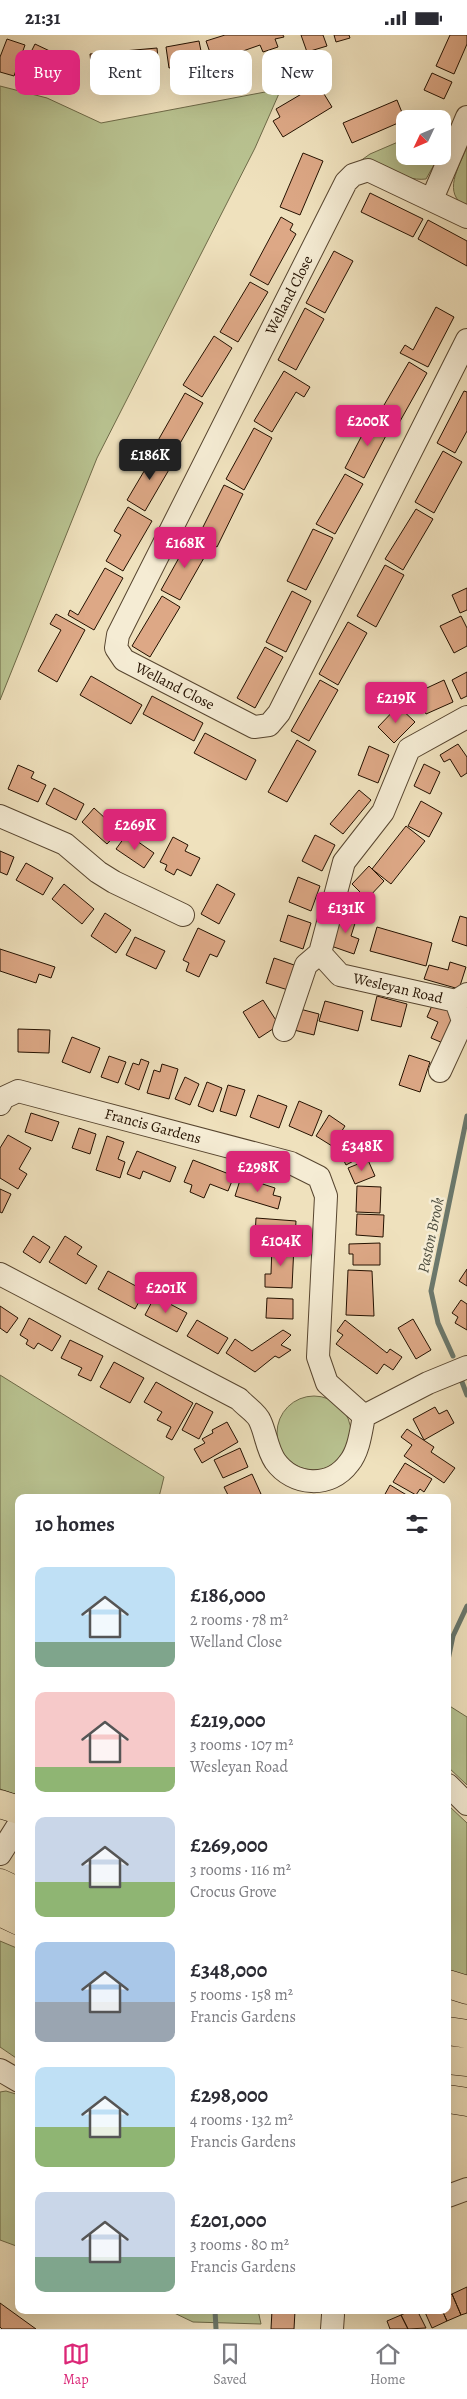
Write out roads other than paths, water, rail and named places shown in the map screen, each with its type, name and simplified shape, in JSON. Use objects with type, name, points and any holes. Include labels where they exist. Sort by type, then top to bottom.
[{"type":"highway","points":[[0,1804],[15,1809]]},
{"type":"highway","points":[[0,1883],[15,1890]]},
{"type":"highway","points":[[0,1912],[15,1919]]},
{"type":"highway","points":[[451,1985],[467,1990]]},
{"type":"highway","points":[[451,2031],[467,2034]]},
{"type":"highway","points":[[451,2060],[467,2063]]},
{"type":"highway","points":[[451,2099],[467,2102]]},
{"type":"street","points":[[432,199],[467,117]]},
{"type":"street","name":"Welland Close","points":[[467,217],[368,170],[353,175],[346,182],[118,635],[116,648],[124,660],[254,727],[270,725],[280,713],[467,340]]},
{"type":"street","points":[[284,1030],[306,965],[320,953],[344,862],[383,812],[409,749],[467,717]]},
{"type":"street","points":[[0,816],[65,844],[98,872],[114,882],[182,915]]},
{"type":"street","name":"Wesleyan Road","points":[[320,953],[340,975],[462,998],[463,1021],[440,1071]]},
{"type":"street","name":"Francis Gardens","points":[[0,1103],[3,1098],[18,1091],[291,1163],[319,1177],[326,1196],[318,1357],[327,1383],[364,1416]]},
{"type":"street","points":[[0,1274],[239,1399],[260,1419],[274,1460],[294,1478],[308,1482],[324,1481],[339,1474],[353,1456],[364,1416],[435,1379],[467,1367]]},
{"type":"street","points":[[451,1788],[467,1805]]},
{"type":"street","points":[[2,1850],[15,1829]]},
{"type":"street","points":[[451,2195],[467,2189]]},
{"type":"waterway","name":"Paston Brook","points":[[453,1356],[438,1323],[431,1291],[467,1116]]},
{"type":"waterway","name":"Paston Brook","points":[[462,1382],[467,1395]]},
{"type":"waterway","name":"Paston Brook","points":[[451,1646],[453,1636],[467,1606]]},
{"type":"waterway","name":"Paston Brook","points":[[215,2314],[216,2329]]}]
